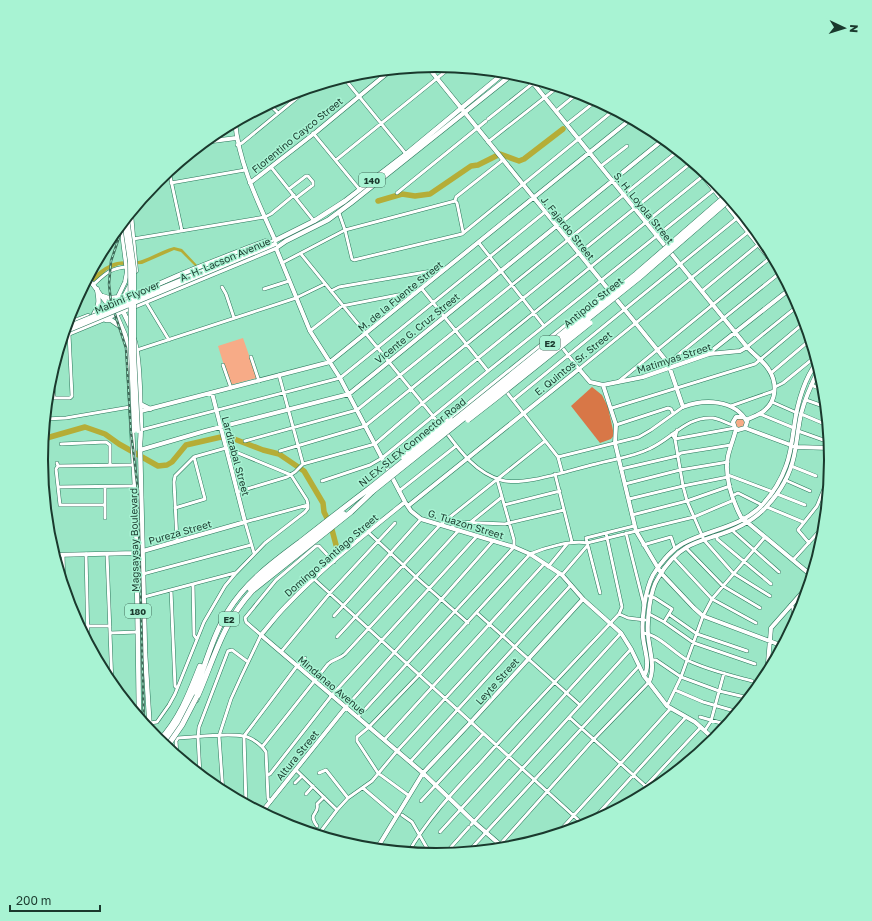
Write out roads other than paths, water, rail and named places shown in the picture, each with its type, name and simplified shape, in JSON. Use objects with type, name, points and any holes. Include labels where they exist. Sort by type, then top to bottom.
[{"type":"highway","name":"NLEX-SLEX Connector Road","points":[[168,741],[182,726],[190,710],[218,640],[232,613],[240,600],[261,578],[636,274],[722,199]]},
{"type":"highway","name":"NLEX-SLEX Connector Road","points":[[167,740],[188,708],[214,639],[228,610],[246,586],[258,575],[431,446],[639,278],[726,203]]},
{"type":"highway","points":[[431,446],[495,399],[641,281],[665,258],[669,250]]},
{"type":"highway","points":[[168,741],[182,725],[190,711],[219,641],[230,620],[242,602],[252,591],[351,512],[414,448],[603,296],[607,294],[613,296]]},
{"type":"highway","points":[[163,736],[175,721],[190,693],[219,622],[228,610]]},
{"type":"main road","name":"A. H. Lacson Avenue","points":[[286,241],[339,213],[463,110],[499,78]]},
{"type":"main road","name":"A. H. Lacson Avenue","points":[[71,332],[104,320],[189,284],[275,244],[314,221],[360,190],[463,110],[506,79]]},
{"type":"main road","points":[[716,192],[756,240]]},
{"type":"main road","name":"A. H. Lacson Avenue","points":[[75,321],[113,307],[185,273],[258,244],[266,241],[275,244]]},
{"type":"main road","name":"Mabini Flyover","points":[[73,325],[264,246],[286,241]]},
{"type":"main road","name":"Mabini Flyover","points":[[71,331],[275,244]]},
{"type":"main road","points":[[185,273],[189,284]]},
{"type":"main road","points":[[132,281],[140,293]]},
{"type":"main road","points":[[92,283],[99,301],[94,314]]},
{"type":"main road","points":[[157,286],[161,296]]},
{"type":"main road","name":"Magsaysay Boulevard","points":[[120,304],[132,329],[138,359],[141,411],[138,431],[140,444],[145,653],[150,722]]},
{"type":"main road","name":"Magsaysay Boulevard","points":[[113,307],[127,342],[131,432],[133,444],[138,632],[136,707]]},
{"type":"main road","points":[[126,318],[129,309]]},
{"type":"main road","points":[[104,320],[111,320],[122,328]]},
{"type":"main road","points":[[128,359],[130,356],[134,355],[138,359]]},
{"type":"main road","points":[[140,404],[150,409]]},
{"type":"street","name":"J. Fajardo Street","points":[[431,72],[658,350],[669,365],[683,407]]},
{"type":"street","points":[[336,160],[445,72]]},
{"type":"street","name":"Florentino Cayco Street","points":[[250,183],[383,76]]},
{"type":"street","points":[[348,83],[406,154]]},
{"type":"street","points":[[397,193],[531,85]]},
{"type":"street","name":"S. H. Loyola Street","points":[[538,87],[623,195],[747,347]]},
{"type":"street","points":[[488,142],[553,91]]},
{"type":"street","points":[[238,145],[297,98]]},
{"type":"street","points":[[556,111],[572,98]]},
{"type":"street","points":[[567,124],[590,105]]},
{"type":"street","points":[[273,109],[278,114]]},
{"type":"street","points":[[339,213],[352,258],[354,260],[462,234],[609,114]]},
{"type":"street","name":"M. de la Fuente Street","points":[[141,411],[330,362],[627,122]]},
{"type":"street","name":"G. Tuazon Street","points":[[235,128],[236,138],[245,170],[310,331],[349,394],[405,502],[415,515],[421,519],[514,547],[530,554],[561,574],[583,599],[621,633],[631,648],[644,676],[668,707]]},
{"type":"street","points":[[313,133],[360,190]]},
{"type":"street","points":[[219,139],[236,138]]},
{"type":"street","name":"Vicente G. Cruz Street","points":[[140,451],[221,427],[349,394],[659,143]]},
{"type":"street","points":[[600,166],[627,146]]},
{"type":"street","points":[[245,441],[357,410],[673,154]]},
{"type":"street","points":[[463,232],[457,203],[455,202],[456,197],[503,160]]},
{"type":"street","points":[[280,451],[365,426],[688,166]]},
{"type":"street","points":[[271,167],[314,221]]},
{"type":"street","points":[[171,183],[245,170]]},
{"type":"street","points":[[133,239],[265,217],[313,184],[313,182],[308,176],[306,176],[289,189]]},
{"type":"street","points":[[170,178],[182,231]]},
{"type":"street","points":[[237,492],[287,477],[302,464],[374,444],[422,403],[701,178]]},
{"type":"street","points":[[322,481],[370,464],[382,458],[714,190]]},
{"type":"street","points":[[282,263],[345,230],[455,202]]},
{"type":"street","name":"Antipolo Street","points":[[390,475],[557,342],[726,204]]},
{"type":"street","points":[[138,431],[340,378],[544,212]]},
{"type":"street","points":[[513,400],[736,218]]},
{"type":"street","points":[[120,304],[135,273],[136,264],[132,220]]},
{"type":"street","name":"180","points":[[127,226],[130,262],[131,353],[138,431]]},
{"type":"street","points":[[113,307],[126,279],[127,265],[122,232]]},
{"type":"street","name":"E. Quintos Sr. Street","points":[[408,506],[748,232]]},
{"type":"street","points":[[479,243],[544,326]]},
{"type":"street","points":[[702,291],[759,244]]},
{"type":"street","points":[[300,254],[467,459],[474,466],[497,479],[503,481],[519,481],[555,474],[648,450],[666,440],[677,430],[693,420],[705,418],[718,419],[740,430],[745,428],[793,446],[824,448]]},
{"type":"street","points":[[618,383],[618,380],[658,350],[712,304],[768,260]]},
{"type":"street","points":[[123,312],[113,307],[92,283],[117,267],[136,264]]},
{"type":"street","points":[[331,291],[339,286],[443,268],[445,269]]},
{"type":"street","points":[[669,365],[723,318],[777,275]]},
{"type":"street","points":[[264,289],[289,281]]},
{"type":"street","points":[[137,350],[296,298],[325,284]]},
{"type":"street","points":[[222,287],[226,294],[234,318]]},
{"type":"street","points":[[422,289],[488,371]]},
{"type":"street","points":[[310,331],[342,306],[413,292],[416,293]]},
{"type":"street","points":[[709,354],[786,293]]},
{"type":"street","points":[[101,295],[109,298],[118,297]]},
{"type":"street","points":[[146,302],[169,340]]},
{"type":"street","points":[[793,310],[747,347],[771,373],[775,389],[772,402],[766,410],[760,414],[744,418],[736,417],[733,422],[735,427],[728,462],[728,476],[733,498],[739,513],[744,520],[807,572]]},
{"type":"street","points":[[612,408],[755,364],[799,327]]},
{"type":"street","points":[[54,393],[54,398],[71,397],[67,341]]},
{"type":"street","points":[[557,342],[590,382],[604,385],[616,425],[615,443],[635,529],[661,573],[703,616],[778,644]]},
{"type":"street","points":[[771,373],[806,344]]},
{"type":"street","name":"Matimyas Street","points":[[604,385],[643,377],[669,365],[709,354],[740,351],[747,347]]},
{"type":"street","points":[[251,357],[259,381]]},
{"type":"street","points":[[731,406],[775,389],[811,361]]},
{"type":"street","points":[[223,365],[231,388]]},
{"type":"street","points":[[775,493],[787,465],[798,431],[800,397],[813,370]]},
{"type":"street","points":[[279,375],[302,464]]},
{"type":"street","points":[[501,843],[594,739],[649,682],[652,674],[652,660],[648,634],[648,620],[649,596],[653,576],[675,549],[690,540],[717,536],[748,523],[775,493],[785,480],[791,466],[794,428],[815,377]]},
{"type":"street","points":[[811,385],[817,387]]},
{"type":"street","points":[[501,386],[558,457],[562,472]]},
{"type":"street","name":"Lardizabal Street","points":[[212,393],[245,522]]},
{"type":"street","points":[[806,400],[820,406]]},
{"type":"street","points":[[558,457],[639,437],[646,434],[683,407],[691,404],[709,402],[731,406],[744,418],[747,424],[745,428]]},
{"type":"street","points":[[772,402],[822,423]]},
{"type":"street","points":[[50,419],[66,418],[130,407]]},
{"type":"street","points":[[616,425],[668,408],[671,409],[673,414]]},
{"type":"street","points":[[760,414],[794,428]]},
{"type":"street","points":[[675,439],[735,427]]},
{"type":"street","points":[[677,430],[675,439],[683,486],[687,501],[702,538],[734,573],[770,596]]},
{"type":"street","name":"Magsaysay Boulevard","points":[[133,444],[138,431]]},
{"type":"street","points":[[798,431],[823,440]]},
{"type":"street","points":[[672,434],[675,439]]},
{"type":"street","points":[[337,637],[440,525],[545,441]]},
{"type":"street","points":[[61,444],[106,442],[110,445],[110,465]]},
{"type":"street","points":[[621,469],[677,456],[681,453],[731,445]]},
{"type":"street","points":[[400,492],[456,446]]},
{"type":"street","points":[[151,723],[158,722],[169,705],[196,638],[215,601],[235,574],[265,543],[305,512],[308,508],[307,500],[291,475],[226,448],[194,457],[174,478],[177,541]]},
{"type":"street","points":[[175,508],[205,499],[194,457]]},
{"type":"street","points":[[625,484],[680,470],[728,462]]},
{"type":"street","points":[[105,505],[62,506],[59,504],[56,469],[57,465],[110,465],[134,463]]},
{"type":"street","points":[[791,466],[816,476]]},
{"type":"street","points":[[555,474],[572,542]]},
{"type":"street","points":[[629,499],[728,476],[805,505]]},
{"type":"street","points":[[358,717],[514,547],[514,540],[497,479]]},
{"type":"street","points":[[785,480],[810,491]]},
{"type":"street","points":[[58,488],[135,486]]},
{"type":"street","points":[[632,515],[687,501],[730,486]]},
{"type":"street","points":[[105,487],[105,518]]},
{"type":"street","points":[[504,505],[560,492]]},
{"type":"street","points":[[809,543],[798,531],[799,527],[817,506],[822,493]]},
{"type":"street","points":[[581,542],[586,538],[606,533],[635,529],[694,517],[733,498],[738,494],[803,522]]},
{"type":"street","points":[[471,522],[502,497]]},
{"type":"street","name":"Domingo Santiago Street","points":[[219,736],[231,699],[261,636],[284,608],[314,579],[405,502]]},
{"type":"street","name":"Pureza Street","points":[[60,555],[136,553],[308,505]]},
{"type":"street","points":[[644,676],[647,664],[642,633],[645,606],[661,573],[674,558],[686,548],[702,538],[744,520],[764,506]]},
{"type":"street","points":[[451,528],[456,522],[471,522],[491,525],[509,523],[564,510]]},
{"type":"street","points":[[334,616],[421,519]]},
{"type":"street","points":[[245,522],[254,554]]},
{"type":"street","points":[[281,652],[330,593],[395,523]]},
{"type":"street","points":[[321,831],[348,798],[372,781],[397,751],[587,544],[635,529]]},
{"type":"street","points":[[262,747],[328,664],[343,656],[459,530]]},
{"type":"street","points":[[733,530],[734,533],[779,572]]},
{"type":"street","points":[[368,532],[468,623]]},
{"type":"street","points":[[411,848],[426,823],[554,682],[619,614],[622,607],[606,533]]},
{"type":"street","points":[[626,533],[645,606]]},
{"type":"street","points":[[793,560],[817,533]]},
{"type":"street","points":[[267,775],[270,774],[332,695],[477,536]]},
{"type":"street","points":[[717,536],[717,539],[771,584]]},
{"type":"street","points":[[644,545],[671,537],[675,549]]},
{"type":"street","points":[[564,827],[668,707],[694,643],[703,616],[712,599],[765,537]]},
{"type":"street","points":[[586,538],[600,593]]},
{"type":"street","points":[[346,707],[494,540]]},
{"type":"street","points":[[408,796],[378,773],[357,741],[358,735],[369,727],[419,675],[530,554],[572,542],[587,544]]},
{"type":"street","points":[[143,574],[251,544]]},
{"type":"street","points":[[384,740],[489,624],[567,544]]},
{"type":"street","name":"Mindanao Avenue","points":[[334,562],[318,545],[276,580],[245,618],[246,622],[423,773],[461,809],[472,825],[499,843]]},
{"type":"street","points":[[686,548],[722,586],[760,608]]},
{"type":"street","points":[[86,554],[87,630]]},
{"type":"street","points":[[107,554],[112,674]]},
{"type":"street","points":[[63,555],[63,568]]},
{"type":"street","points":[[674,558],[712,599],[756,623]]},
{"type":"street","points":[[144,597],[235,574]]},
{"type":"street","points":[[314,579],[580,821]]},
{"type":"street","points":[[193,584],[194,635],[196,638]]},
{"type":"street","points":[[410,762],[571,585]]},
{"type":"street","points":[[171,590],[175,686],[177,688]]},
{"type":"street","points":[[649,596],[672,609],[670,615],[664,622]]},
{"type":"street","points":[[768,661],[771,628],[798,598]]},
{"type":"street","name":"Leyte Street","points":[[379,844],[423,773],[583,599]]},
{"type":"street","points":[[792,605],[793,611]]},
{"type":"street","points":[[477,613],[580,705]]},
{"type":"street","points":[[619,614],[628,618],[648,620]]},
{"type":"street","points":[[649,614],[664,622],[694,643],[755,664]]},
{"type":"street","points":[[670,615],[697,634],[747,651]]},
{"type":"street","points":[[87,626],[110,626]]},
{"type":"street","points":[[110,633],[138,632]]},
{"type":"street","points":[[440,832],[621,633]]},
{"type":"street","points":[[642,633],[648,634],[687,660],[705,668],[752,681]]},
{"type":"street","points":[[451,848],[631,648]]},
{"type":"street","points":[[200,768],[199,727],[228,651],[232,650],[248,662]]},
{"type":"street","points":[[246,799],[244,736],[297,666],[305,658]]},
{"type":"street","points":[[652,660],[656,660],[681,676],[719,690],[744,697]]},
{"type":"street","points":[[473,847],[639,666]]},
{"type":"street","points":[[646,787],[711,720],[724,673]]},
{"type":"street","points":[[675,690],[733,710]]},
{"type":"street","name":"Altura Street","points":[[265,808],[346,707]]},
{"type":"street","points":[[668,707],[686,717],[710,735]]},
{"type":"street","points":[[570,717],[646,787]]},
{"type":"street","points":[[599,812],[686,717]]},
{"type":"street","points":[[700,717],[721,723]]},
{"type":"street","points":[[421,801],[483,734]]},
{"type":"street","points":[[219,736],[222,785]]},
{"type":"street","points":[[177,749],[176,739],[219,736],[244,736],[251,739],[266,752],[268,798],[270,802]]},
{"type":"street","points":[[296,770],[337,810]]},
{"type":"street","points":[[319,773],[326,770],[348,798]]},
{"type":"street","points":[[295,783],[302,776]]},
{"type":"street","points":[[306,794],[313,786]]},
{"type":"street","points":[[363,788],[396,816]]},
{"type":"street","points":[[317,826],[313,820],[313,817],[318,808],[317,804],[324,797]]},
{"type":"street","points":[[402,815],[412,822],[427,848]]},
{"type":"waterway","points":[[378,201],[402,194],[415,196],[430,194],[471,166],[478,165],[500,154],[519,161],[524,159],[563,129]]},
{"type":"waterway","points":[[49,437],[85,427],[105,434],[119,444],[158,466],[167,465],[172,462],[186,445],[221,437],[229,437],[263,450],[279,454],[304,471],[323,503],[324,512],[331,526],[336,545],[341,552]]},
{"type":"railway","points":[[120,236],[111,261],[109,284],[111,302],[126,348],[131,432],[138,491],[144,716]]}]
